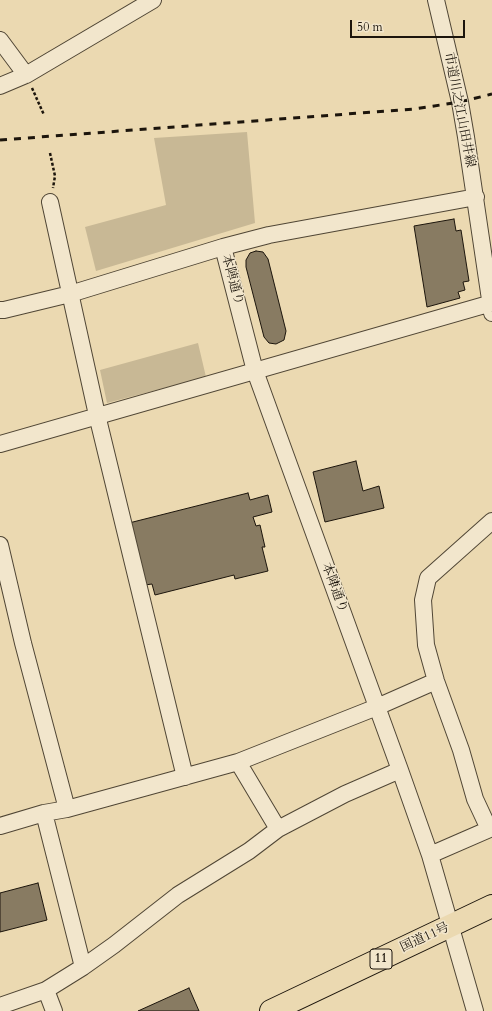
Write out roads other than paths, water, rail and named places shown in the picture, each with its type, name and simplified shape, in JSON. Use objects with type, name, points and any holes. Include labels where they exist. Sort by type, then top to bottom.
[{"type":"highway","name":"国道11号","points":[[271,1011],[492,906]]},
{"type":"street","points":[[0,86],[26,74],[134,4],[153,0]]},
{"type":"street","name":"市道川之江山田井線","points":[[436,0],[460,102],[476,197],[491,306]]},
{"type":"street","points":[[0,40],[26,74]]},
{"type":"street","points":[[0,310],[70,294],[223,247],[269,235],[476,197]]},
{"type":"street","points":[[50,202],[97,415],[185,777]]},
{"type":"street","name":"本陣通り","points":[[223,247],[255,371],[430,855],[475,1011]]},
{"type":"street","points":[[0,444],[97,415],[491,306]]},
{"type":"street","points":[[430,855],[491,829],[475,799],[461,750],[436,681],[426,645],[423,600],[428,578],[492,521]]},
{"type":"street","points":[[0,545],[22,644],[67,809]]},
{"type":"street","points":[[0,826],[238,762],[377,707],[436,681]]},
{"type":"street","points":[[238,762],[278,829]]},
{"type":"street","points":[[0,1006],[46,990],[83,967],[178,895],[249,851],[278,829],[345,794],[400,770]]},
{"type":"street","points":[[44,813],[83,967]]},
{"type":"street","points":[[46,990],[54,1011]]},
{"type":"railway","points":[[0,140],[414,109],[460,102],[492,94]]}]
